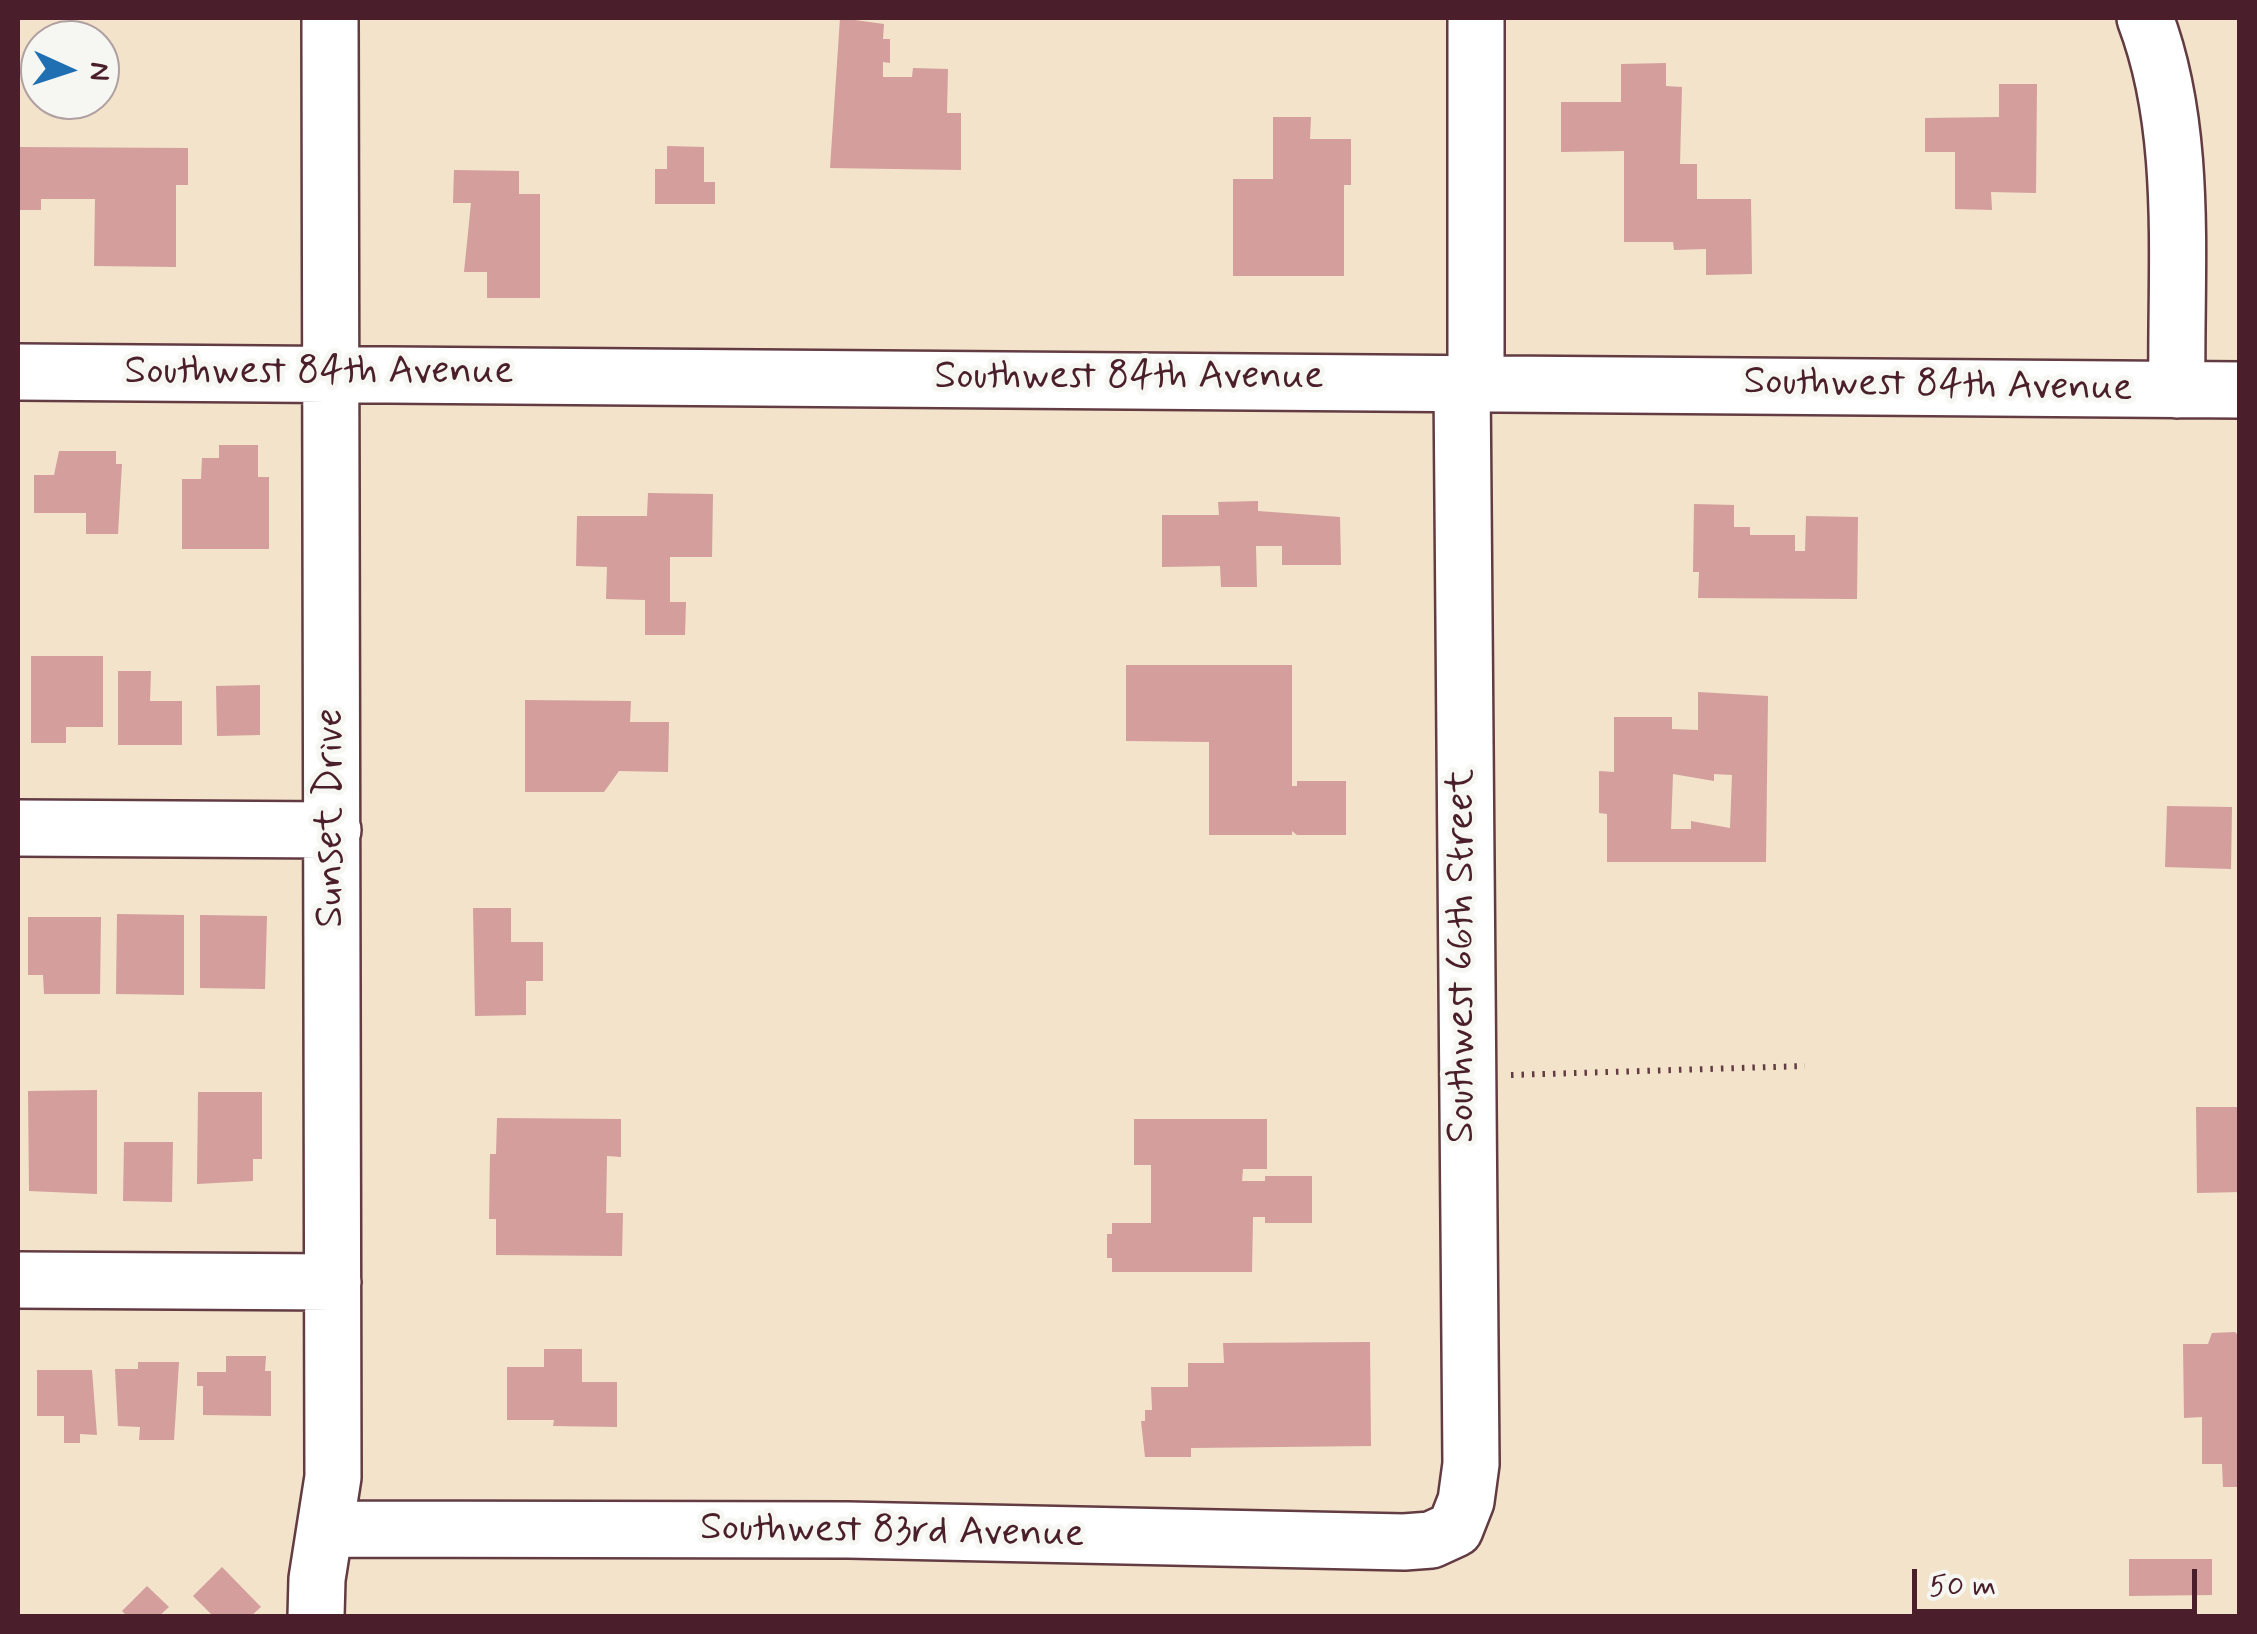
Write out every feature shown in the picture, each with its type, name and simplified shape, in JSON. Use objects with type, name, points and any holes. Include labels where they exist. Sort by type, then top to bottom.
[{"type":"street","name":"Sunset Drive","points":[[316,1616],[333,1477],[330,18]]},
{"type":"street","name":"Southwest 66th Street","points":[[1454,1528],[1466,1501],[1470,1464],[1464,1076],[1476,18]]},
{"type":"street","points":[[2145,18],[2162,68],[2170,122],[2177,390]]},
{"type":"street","name":"Southwest 84th Avenue","points":[[18,372],[2240,390]]},
{"type":"street","points":[[18,828],[333,830]]},
{"type":"street","points":[[18,1280],[333,1282]]},
{"type":"street","name":"Southwest 83rd Avenue","points":[[326,1529],[848,1530],[1404,1542],[1431,1540],[1454,1528]]},
{"type":"path","points":[[1464,1076],[1805,1066]]},
{"type":"building","points":[[840,18],[884,24],[883,39],[890,39],[890,63],[883,62],[883,77],[912,77],[913,68],[948,69],[947,113],[961,113],[961,170],[830,168]]},
{"type":"building","points":[[1666,63],[1666,86],[1682,87],[1680,164],[1697,164],[1697,199],[1751,199],[1752,274],[1706,275],[1706,249],[1674,250],[1673,242],[1624,242],[1624,151],[1561,152],[1561,102],[1621,102],[1621,64]]},
{"type":"building","points":[[1999,84],[2037,84],[2036,193],[1991,192],[1992,210],[1955,209],[1955,152],[1925,152],[1925,118],[1999,117]]},
{"type":"building","points":[[1273,117],[1311,117],[1310,139],[1351,139],[1351,185],[1344,185],[1344,276],[1233,276],[1233,179],[1273,179]]},
{"type":"building","points":[[667,146],[704,147],[704,182],[715,182],[715,204],[655,204],[655,169],[667,169]]},
{"type":"building","points":[[18,147],[188,148],[188,185],[176,185],[176,267],[94,266],[95,199],[41,199],[41,210],[18,210]]},
{"type":"building","points":[[454,170],[519,171],[519,194],[540,194],[540,298],[487,298],[487,272],[464,272],[471,203],[453,203]]},
{"type":"building","points":[[219,445],[258,445],[258,477],[269,477],[269,549],[182,549],[182,479],[201,479],[202,458],[219,458]]},
{"type":"building","points":[[59,451],[116,451],[116,464],[122,464],[118,534],[86,534],[86,513],[34,513],[34,475],[54,475]]},
{"type":"building","points":[[648,493],[713,494],[712,557],[670,557],[670,602],[686,602],[685,635],[645,635],[645,600],[606,599],[607,567],[576,566],[577,516],[647,516]]},
{"type":"building","points":[[1258,501],[1258,511],[1340,517],[1341,565],[1282,565],[1282,546],[1256,546],[1257,587],[1221,587],[1220,566],[1162,567],[1162,515],[1219,515],[1218,502]]},
{"type":"building","points":[[1694,504],[1734,505],[1734,527],[1750,527],[1750,535],[1795,535],[1795,551],[1805,551],[1806,516],[1858,517],[1857,599],[1698,598],[1699,572],[1693,572]]},
{"type":"building","points":[[31,656],[103,656],[103,727],[66,727],[66,743],[31,743]]},
{"type":"building","points":[[1126,665],[1292,665],[1292,786],[1297,786],[1297,781],[1346,781],[1346,835],[1297,835],[1292,831],[1292,835],[1209,835],[1209,742],[1126,741]]},
{"type":"building","points":[[118,671],[151,671],[150,701],[182,701],[182,745],[118,745]]},
{"type":"building","points":[[260,685],[260,735],[217,736],[216,686]]},
{"type":"building","points":[[1698,692],[1768,696],[1766,862],[1607,862],[1607,814],[1599,813],[1599,771],[1614,772],[1614,717],[1672,717],[1672,729],[1698,730]],"holes":[[[1673,774],[1714,781],[1714,774],[1732,775],[1730,828],[1691,821],[1691,829],[1671,829]]]},
{"type":"building","points":[[525,700],[631,701],[630,722],[669,722],[668,772],[619,771],[604,792],[525,792]]},
{"type":"building","points":[[2167,806],[2232,807],[2231,869],[2165,867]]},
{"type":"building","points":[[473,908],[511,908],[511,942],[543,942],[543,981],[526,981],[526,1015],[475,1016]]},
{"type":"building","points":[[117,914],[184,915],[184,995],[116,994]]},
{"type":"building","points":[[200,915],[267,916],[265,989],[200,988]]},
{"type":"building","points":[[28,917],[101,917],[100,994],[44,994],[43,975],[28,975]]},
{"type":"building","points":[[97,1090],[97,1194],[29,1191],[28,1091]]},
{"type":"building","points":[[198,1092],[262,1092],[262,1159],[253,1159],[253,1181],[197,1184]]},
{"type":"building","points":[[2196,1107],[2240,1107],[2240,1192],[2197,1193]]},
{"type":"building","points":[[497,1118],[621,1119],[621,1157],[607,1156],[606,1213],[623,1213],[622,1256],[496,1255],[496,1219],[489,1219],[490,1154],[496,1154]]},
{"type":"building","points":[[1134,1119],[1267,1119],[1267,1169],[1243,1169],[1242,1181],[1265,1181],[1265,1176],[1312,1176],[1312,1223],[1265,1223],[1265,1217],[1253,1217],[1252,1272],[1112,1272],[1112,1258],[1107,1258],[1107,1234],[1112,1234],[1112,1223],[1151,1223],[1151,1165],[1134,1165]]},
{"type":"building","points":[[124,1142],[173,1142],[172,1202],[123,1201]]},
{"type":"building","points":[[2235,1332],[2240,1337],[2240,1487],[2223,1487],[2222,1464],[2202,1464],[2202,1417],[2184,1418],[2183,1344],[2208,1344],[2212,1333]]},
{"type":"building","points":[[1370,1342],[1371,1446],[1191,1448],[1191,1457],[1145,1457],[1141,1421],[1145,1421],[1145,1410],[1152,1410],[1151,1387],[1188,1387],[1188,1363],[1224,1363],[1223,1343]]},
{"type":"building","points":[[544,1349],[582,1349],[582,1382],[617,1382],[617,1427],[553,1426],[554,1420],[507,1420],[507,1367],[544,1367]]},
{"type":"building","points":[[226,1356],[266,1356],[265,1371],[271,1371],[271,1416],[203,1415],[203,1386],[197,1386],[197,1372],[226,1372]]},
{"type":"building","points":[[138,1362],[179,1362],[174,1440],[139,1440],[140,1427],[118,1426],[115,1369],[138,1369]]},
{"type":"building","points":[[37,1370],[92,1370],[97,1435],[80,1434],[80,1443],[64,1443],[64,1416],[37,1416]]},
{"type":"building","points":[[2129,1559],[2212,1559],[2212,1595],[2129,1596]]},
{"type":"building","points":[[222,1567],[261,1607],[251,1616],[213,1616],[193,1596]]},
{"type":"building","points":[[147,1586],[169,1607],[159,1616],[127,1616],[122,1611]]}]
